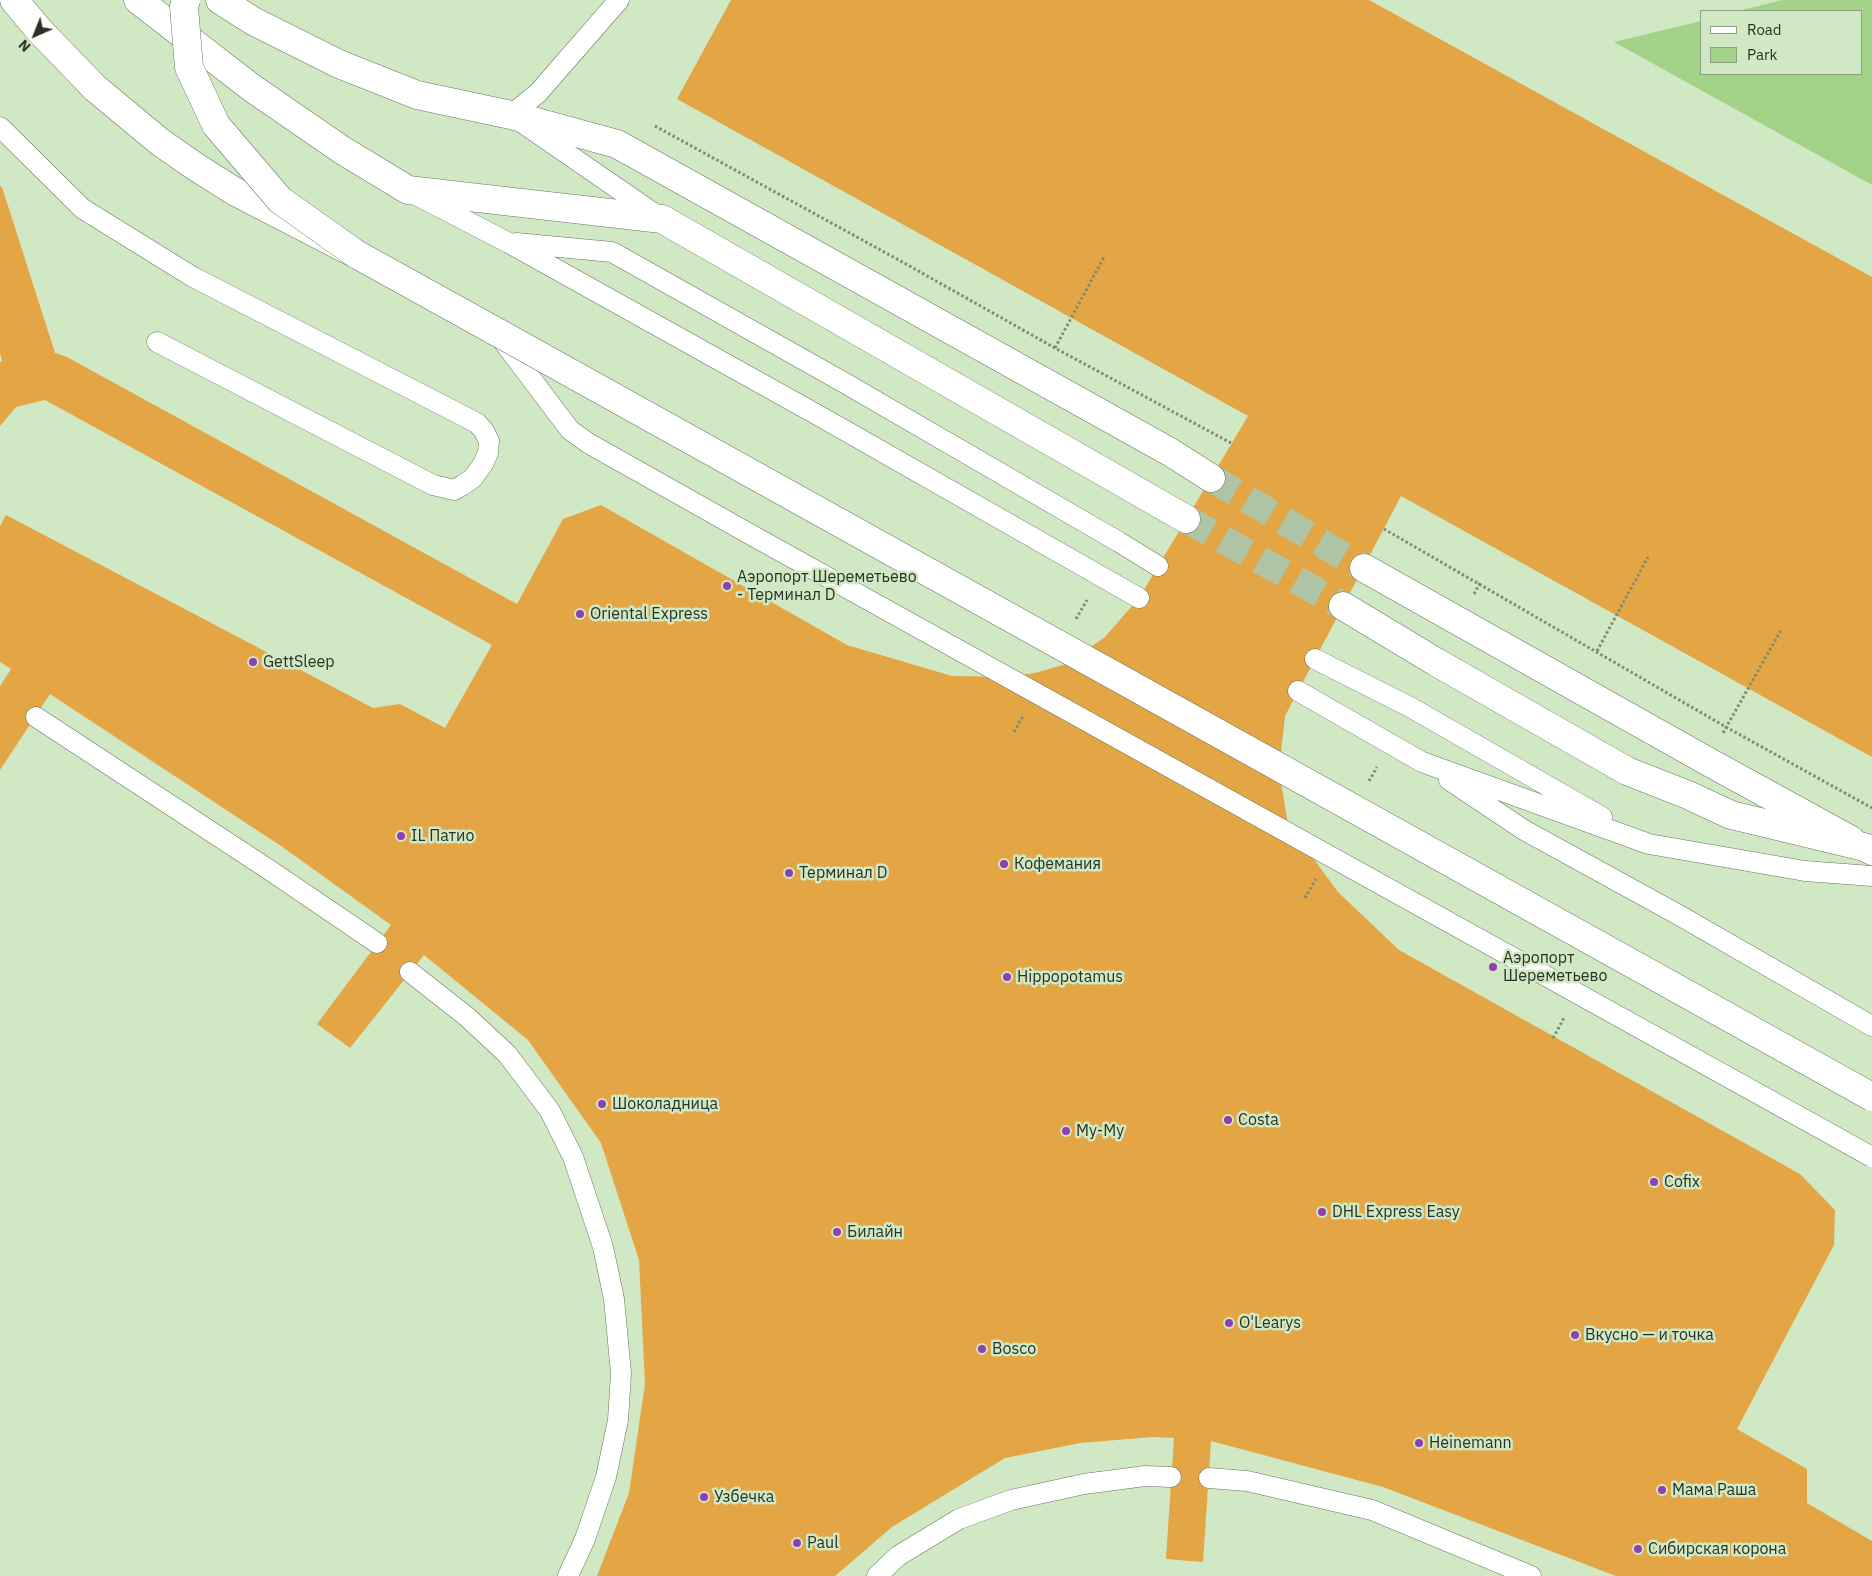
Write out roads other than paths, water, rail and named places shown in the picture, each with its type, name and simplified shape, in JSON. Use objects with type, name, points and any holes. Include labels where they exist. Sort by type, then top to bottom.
[{"type":"street","points":[[14,0],[39,30],[95,88],[160,142],[234,191],[356,254],[1872,1096]]},
{"type":"street","points":[[138,0],[252,88],[342,150],[408,190],[662,219],[1186,519]]},
{"type":"street","points":[[186,0],[184,7],[189,67],[216,125],[280,200],[356,254]]},
{"type":"street","points":[[220,0],[253,21],[338,64],[417,95],[511,115],[617,144],[1170,452],[1211,478]]},
{"type":"street","points":[[1364,568],[1698,756],[1868,849]]},
{"type":"street","points":[[1343,606],[1436,662],[1627,771],[1688,795],[1731,815],[1868,849]]},
{"type":"lane","points":[[619,0],[538,92],[511,115],[662,219]]},
{"type":"lane","points":[[0,127],[83,209],[193,277],[477,423],[484,431],[488,440],[488,453],[473,478],[463,485],[454,490],[432,486],[157,342]]},
{"type":"lane","points":[[408,190],[509,243],[832,422],[1139,598]]},
{"type":"lane","points":[[509,243],[612,252],[860,392],[1158,566]]},
{"type":"lane","points":[[495,331],[570,430],[588,443],[1872,1158]]},
{"type":"lane","points":[[1315,659],[1410,708],[1649,844]]},
{"type":"lane","points":[[1298,691],[1422,762],[1524,830],[1677,914],[1872,1026]]},
{"type":"lane","points":[[36,717],[377,943]]},
{"type":"lane","points":[[1422,762],[1649,844],[1805,871],[1872,876]]},
{"type":"lane","points":[[410,972],[466,1016],[507,1054],[550,1111],[573,1157],[603,1247],[614,1299],[621,1374],[618,1420],[606,1477],[585,1539],[568,1576]]},
{"type":"lane","points":[[876,1576],[898,1556],[959,1520],[1011,1500],[1084,1484],[1145,1476],[1171,1477]]},
{"type":"lane","points":[[1209,1478],[1248,1481],[1372,1510],[1531,1576]]},
{"type":"tunnel","points":[[1211,478],[1364,568]]},
{"type":"tunnel","points":[[1186,519],[1343,606]]},
{"type":"place","name":"Аэропорт Шереметьево - Терминал D","points":[[727,586]]},
{"type":"place","name":"Oriental Express","points":[[580,614]]},
{"type":"place","name":"GettSleep","points":[[253,662]]},
{"type":"place","name":"IL Патио","points":[[401,836]]},
{"type":"place","name":"Кофемания","points":[[1004,864]]},
{"type":"place","name":"Терминал D","points":[[789,873]]},
{"type":"place","name":"Аэропорт Шереметьево","points":[[1493,967]]},
{"type":"place","name":"Hippopotamus","points":[[1007,977]]},
{"type":"place","name":"Шоколадница","points":[[602,1104]]},
{"type":"place","name":"Costa","points":[[1228,1120]]},
{"type":"place","name":"Му-Му","points":[[1066,1131]]},
{"type":"place","name":"Cofix","points":[[1654,1182]]},
{"type":"place","name":"DHL Express Easy","points":[[1322,1212]]},
{"type":"place","name":"Билайн","points":[[837,1232]]},
{"type":"place","name":"O'Learys","points":[[1229,1323]]},
{"type":"place","name":"Вкусно — и точка","points":[[1575,1335]]},
{"type":"place","name":"Bosco","points":[[982,1349]]},
{"type":"place","name":"Heinemann","points":[[1419,1443]]},
{"type":"place","name":"Мама Раша","points":[[1662,1490]]},
{"type":"place","name":"Узбечка","points":[[704,1497]]},
{"type":"place","name":"Paul","points":[[797,1543]]},
{"type":"place","name":"Сибирская корона","points":[[1638,1549]]}]
